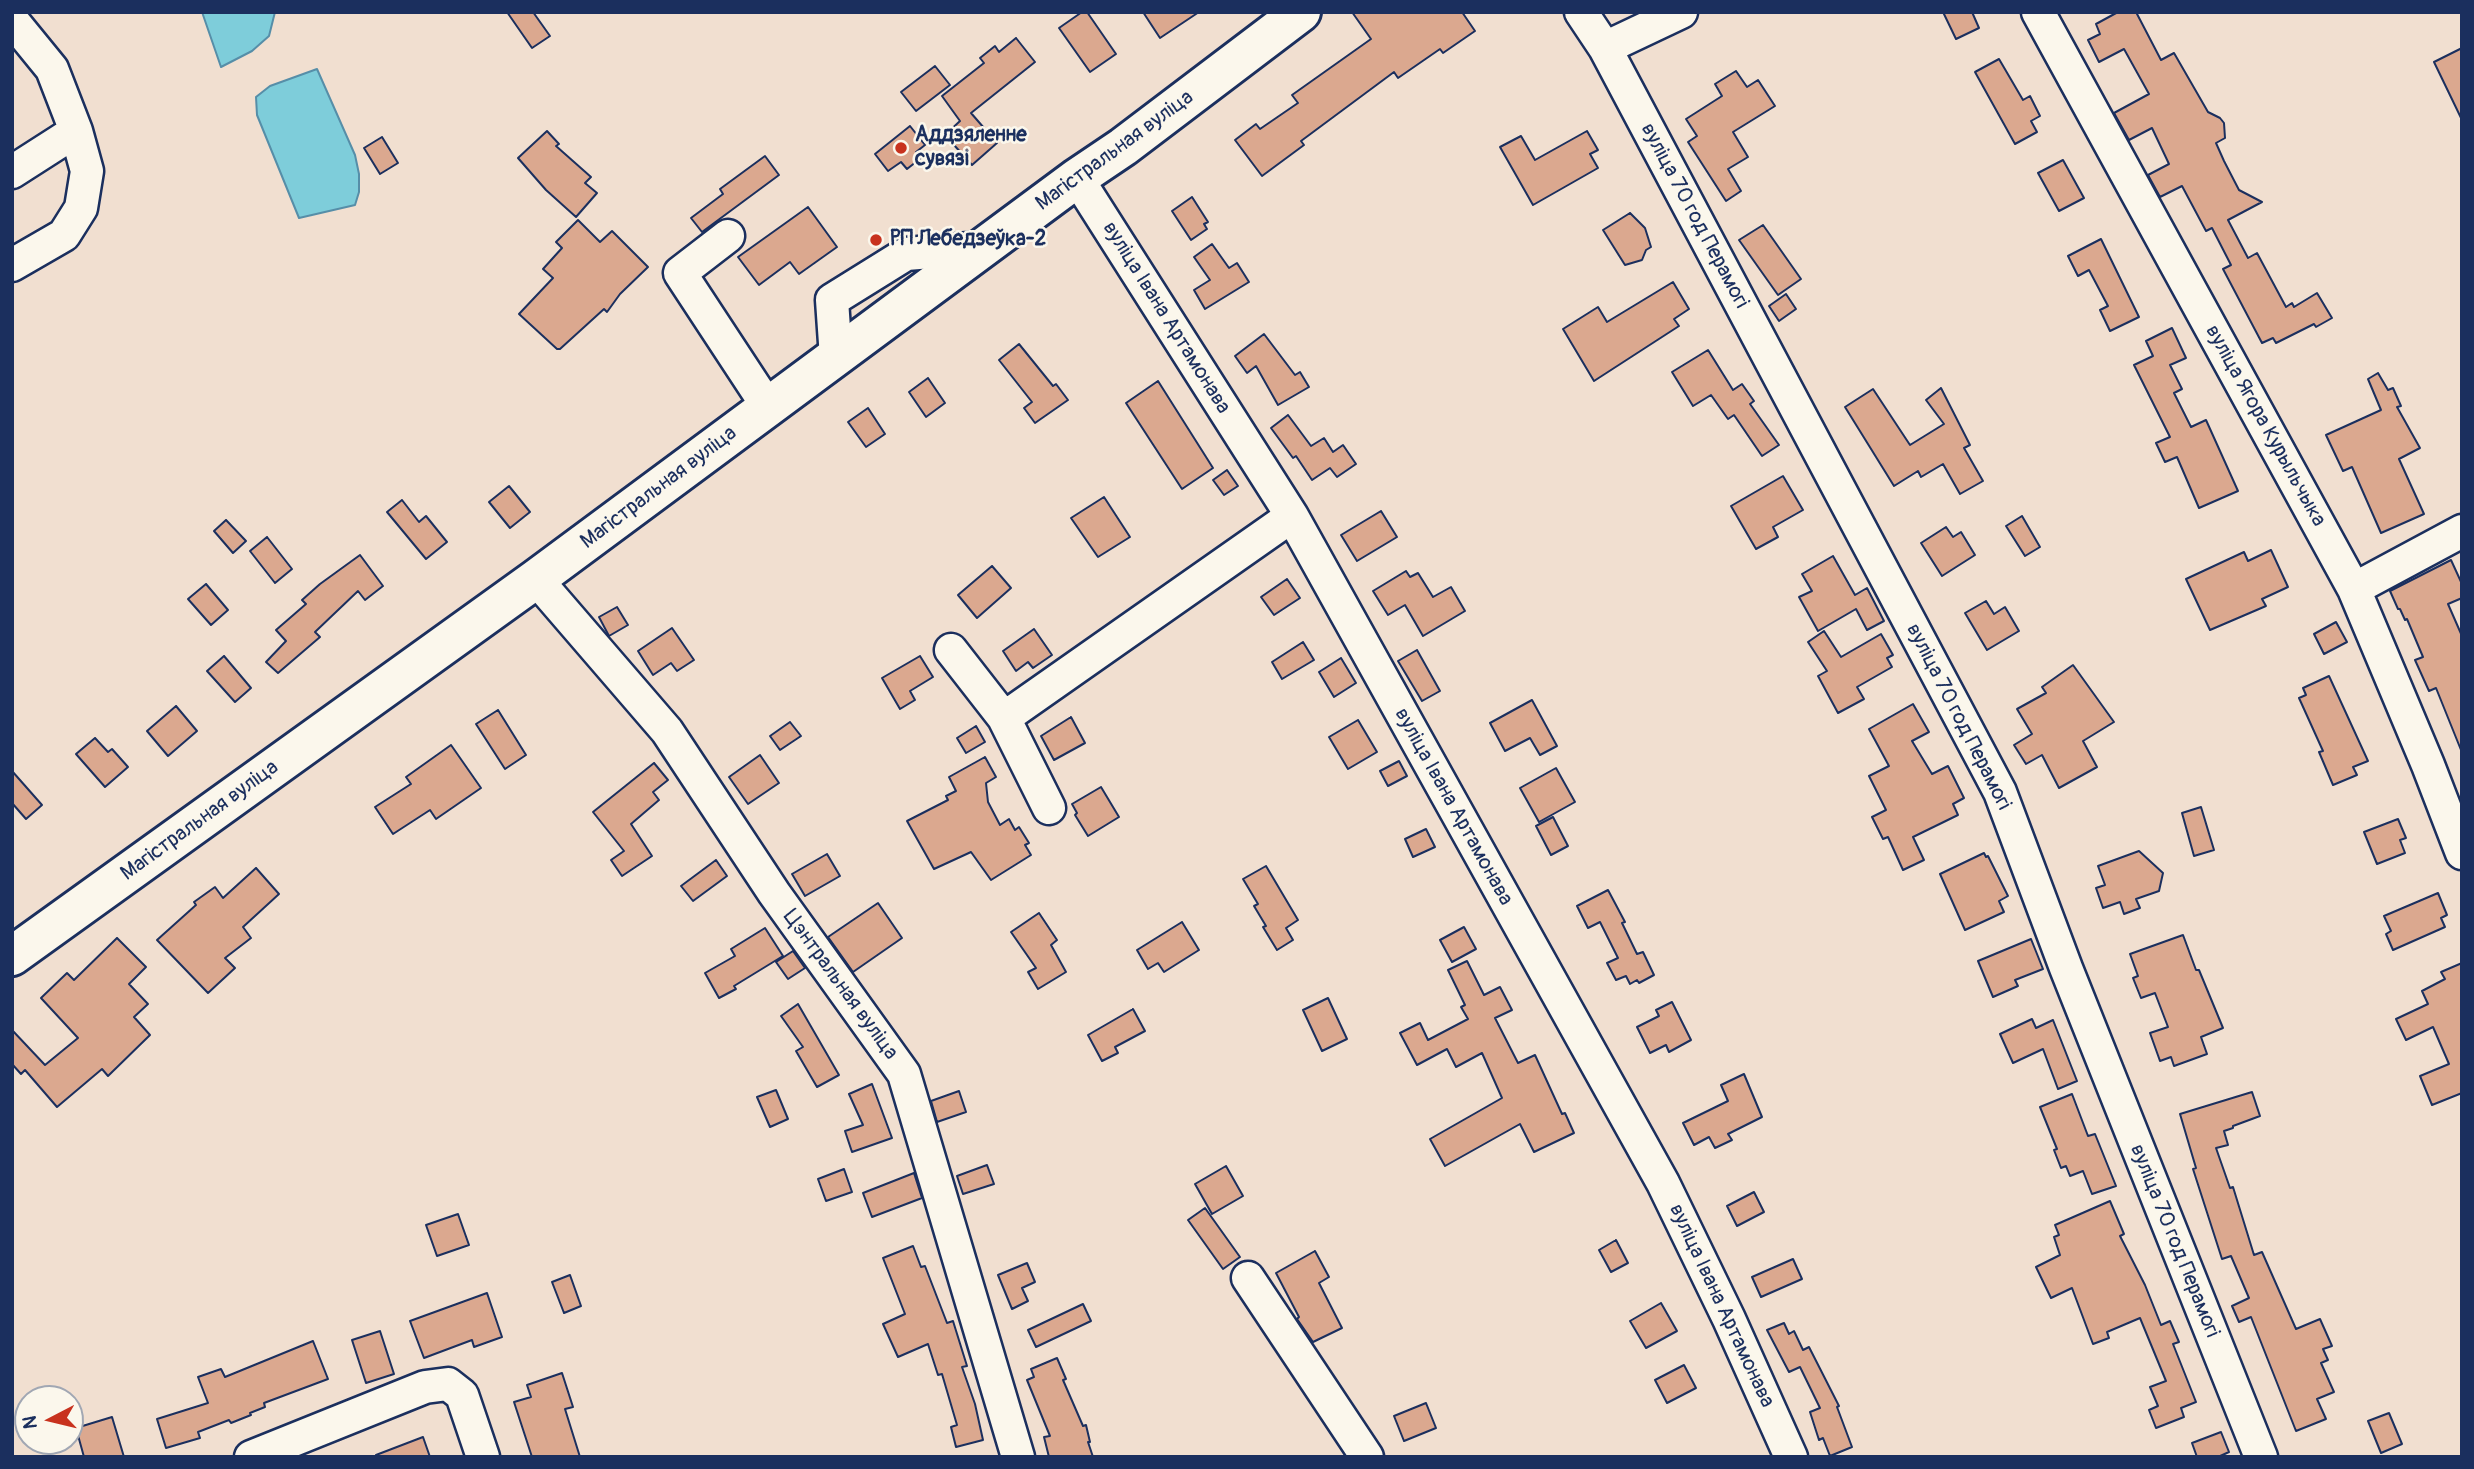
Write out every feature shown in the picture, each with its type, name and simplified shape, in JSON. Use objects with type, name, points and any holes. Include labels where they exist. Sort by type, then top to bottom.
[{"type":"main road","name":"Магістральная вуліца","points":[[12,956],[536,579],[1077,178],[1123,147],[1301,12]]},
{"type":"street","name":"вуліца 70 год Перамогі","points":[[1581,12],[1605,48],[2000,793],[2071,981],[2261,1457]]},
{"type":"street","points":[[1605,48],[1681,12]]},
{"type":"street","name":"вуліца Ягора Курыльчыка","points":[[2038,12],[2354,589],[2462,853]]},
{"type":"street","points":[[12,20],[52,69],[76,131],[87,171],[81,208],[64,234],[12,265]]},
{"type":"street","points":[[14,169],[76,131]]},
{"type":"street","name":"вуліца Івана Артамонава","points":[[1077,178],[1292,516],[1663,1183],[1729,1319],[1791,1457]]},
{"type":"street","points":[[728,236],[680,273],[768,407]]},
{"type":"street","points":[[1004,718],[1292,516]]},
{"type":"street","points":[[2354,589],[2462,531]]},
{"type":"street","name":"Цэнтральная вуліца","points":[[536,579],[667,731],[774,893],[904,1074],[1018,1457]]},
{"type":"street","points":[[951,650],[1004,718],[1049,808]]},
{"type":"street","points":[[1248,1278],[1367,1457]]},
{"type":"street","points":[[251,1457],[425,1387],[448,1384],[462,1395],[483,1457]]},
{"type":"water","points":[[202,12],[275,12],[269,36],[252,51],[221,67]]},
{"type":"water","points":[[317,69],[355,155],[359,192],[355,205],[299,218],[257,115],[256,97],[270,86]]},
{"type":"building","points":[[507,12],[533,12],[550,36],[532,48]]},
{"type":"building","points":[[1082,12],[1087,12],[1116,54],[1090,72],[1059,28]]},
{"type":"building","points":[[1143,12],[1199,12],[1160,38]]},
{"type":"building","points":[[1352,12],[1462,12],[1475,31],[1443,53],[1440,49],[1398,78],[1394,72],[1301,141],[1304,145],[1262,176],[1235,140],[1256,124],[1260,129],[1298,103],[1292,95],[1371,39]]},
{"type":"building","points":[[1943,12],[1972,12],[1979,28],[1956,39]]},
{"type":"building","points":[[2118,12],[2136,12],[2161,60],[2174,53],[2208,112],[2224,123],[2225,138],[2216,143],[2224,161],[2239,190],[2262,202],[2228,220],[2248,258],[2257,253],[2286,307],[2292,303],[2294,307],[2317,293],[2332,318],[2276,343],[2273,338],[2262,343],[2223,269],[2231,265],[2212,228],[2206,231],[2182,186],[2160,197],[2148,175],[2169,164],[2152,128],[2129,140],[2114,113],[2149,94],[2124,49],[2099,62],[2088,40],[2100,34],[2096,24]]},
{"type":"building","points":[[1016,38],[1035,62],[971,113],[997,143],[972,165],[945,135],[960,121],[942,96],[984,63],[980,58],[995,46],[999,52]]},
{"type":"building","points":[[2462,48],[2462,120],[2434,62]]},
{"type":"building","points":[[1999,59],[2023,100],[2030,96],[2040,116],[2031,121],[2037,132],[2015,144],[1975,72]]},
{"type":"building","points":[[935,66],[950,85],[916,111],[901,92]]},
{"type":"building","points":[[1736,71],[1747,87],[1758,80],[1775,106],[1733,132],[1748,157],[1728,169],[1741,191],[1726,201],[1688,142],[1697,136],[1686,119],[1722,96],[1715,84]]},
{"type":"building","name":"Аддзяленне сувязі","points":[[910,126],[925,145],[916,152],[921,158],[907,169],[901,162],[888,171],[875,154]]},
{"type":"building","points":[[547,131],[559,144],[556,146],[591,177],[585,183],[597,193],[576,217],[546,190],[518,158]]},
{"type":"building","points":[[1587,131],[1598,150],[1590,154],[1598,168],[1533,205],[1500,147],[1521,136],[1535,160]]},
{"type":"building","points":[[382,137],[398,163],[380,174],[364,148]]},
{"type":"building","points":[[765,156],[779,175],[702,232],[691,218],[723,194],[720,189]]},
{"type":"building","points":[[2063,160],[2084,198],[2059,211],[2038,173]]},
{"type":"building","points":[[1192,197],[1208,222],[1204,224],[1207,229],[1191,240],[1172,211]]},
{"type":"building","points":[[808,207],[837,247],[799,274],[790,262],[759,285],[738,257]]},
{"type":"building","points":[[1630,213],[1645,228],[1651,247],[1646,250],[1642,260],[1625,265],[1603,230]]},
{"type":"building","points":[[578,220],[600,242],[612,231],[648,267],[620,294],[607,312],[604,309],[557,349],[519,314],[553,278],[543,269],[562,248],[556,242]]},
{"type":"building","points":[[1763,225],[1801,279],[1778,295],[1739,240]]},
{"type":"building","points":[[2101,239],[2139,317],[2110,331],[2100,310],[2108,306],[2089,270],[2078,276],[2068,256]]},
{"type":"building","points":[[1212,244],[1229,268],[1237,263],[1249,282],[1205,309],[1194,290],[1210,280],[1194,257]]},
{"type":"building","points":[[1673,282],[1689,309],[1674,319],[1679,326],[1594,381],[1563,329],[1598,307],[1607,322]]},
{"type":"building","points":[[1786,294],[1796,309],[1779,321],[1769,306]]},
{"type":"building","points":[[2172,328],[2186,358],[2170,365],[2182,389],[2174,393],[2191,427],[2206,420],[2238,491],[2199,508],[2177,457],[2165,462],[2156,443],[2170,437],[2134,365],[2153,356],[2146,341]]},
{"type":"building","points":[[1264,334],[1295,375],[1300,372],[1309,387],[1278,405],[1256,366],[1247,373],[1235,356]]},
{"type":"building","points":[[1019,344],[1068,400],[1035,423],[1024,408],[1032,402],[999,360]]},
{"type":"building","points":[[1708,350],[1733,390],[1742,384],[1754,401],[1750,404],[1779,445],[1762,456],[1734,415],[1728,419],[1711,395],[1693,406],[1672,372]]},
{"type":"building","points":[[2378,373],[2388,390],[2393,388],[2401,406],[2397,407],[2420,448],[2399,459],[2424,514],[2381,533],[2352,467],[2343,471],[2326,435],[2381,410],[2368,379]]},
{"type":"building","points":[[928,378],[945,403],[926,417],[909,392]]},
{"type":"building","points":[[1158,381],[1213,468],[1182,489],[1126,403]]},
{"type":"building","points":[[1941,388],[1970,445],[1964,448],[1983,481],[1960,494],[1943,464],[1921,477],[1918,471],[1894,486],[1845,407],[1873,389],[1910,445],[1944,424],[1926,400]]},
{"type":"building","points":[[868,408],[885,434],[866,447],[848,422]]},
{"type":"building","points":[[1288,415],[1311,446],[1324,438],[1333,452],[1343,445],[1356,464],[1337,477],[1330,468],[1312,480],[1296,456],[1293,458],[1271,428]]},
{"type":"building","points":[[1227,470],[1238,486],[1224,495],[1213,480]]},
{"type":"building","points":[[1783,476],[1803,510],[1773,527],[1778,537],[1756,549],[1731,506]]},
{"type":"building","points":[[509,486],[530,512],[510,528],[489,502]]},
{"type":"building","points":[[1104,497],[1130,537],[1098,557],[1071,518]]},
{"type":"building","points":[[402,500],[419,522],[426,516],[447,542],[426,559],[387,512]]},
{"type":"building","points":[[1381,511],[1397,537],[1357,561],[1341,535]]},
{"type":"building","points":[[2022,516],[2040,547],[2025,556],[2006,526]]},
{"type":"building","points":[[226,520],[246,541],[233,553],[214,531]]},
{"type":"building","points":[[1946,527],[1953,537],[1961,532],[1975,555],[1942,576],[1921,543]]},
{"type":"building","points":[[267,537],[292,569],[275,583],[250,551]]},
{"type":"building","points":[[2271,550],[2288,587],[2262,599],[2266,606],[2210,630],[2186,579],[2244,552],[2248,561]]},
{"type":"building","points":[[360,555],[383,586],[365,600],[358,591],[315,632],[320,637],[278,673],[266,662],[286,641],[276,630],[306,604],[302,600]]},
{"type":"building","points":[[1833,556],[1855,595],[1867,588],[1884,621],[1867,630],[1856,609],[1818,631],[1799,597],[1812,591],[1802,574]]},
{"type":"building","points":[[2451,560],[2462,584],[2462,598],[2448,604],[2462,636],[2461,750],[2436,688],[2429,691],[2415,660],[2423,657],[2407,619],[2405,620],[2398,609],[2390,591]]},
{"type":"building","points":[[992,566],[1011,588],[977,618],[958,595]]},
{"type":"building","points":[[1406,571],[1410,577],[1418,573],[1433,597],[1451,587],[1465,611],[1423,636],[1405,605],[1388,615],[1373,591]]},
{"type":"building","points":[[1287,579],[1300,598],[1274,615],[1261,597]]},
{"type":"building","points":[[206,584],[228,610],[211,625],[188,599]]},
{"type":"building","points":[[1986,601],[1994,614],[2005,607],[2019,631],[1987,650],[1965,613]]},
{"type":"building","points":[[617,607],[628,625],[609,636],[599,617]]},
{"type":"building","points":[[2336,622],[2347,642],[2324,654],[2314,634]]},
{"type":"building","points":[[672,628],[694,660],[677,671],[671,663],[653,675],[638,651]]},
{"type":"building","points":[[1034,629],[1052,655],[1033,668],[1028,662],[1016,671],[1003,651]]},
{"type":"building","points":[[1824,631],[1841,657],[1881,634],[1893,655],[1887,658],[1892,667],[1857,687],[1864,699],[1838,713],[1818,676],[1827,671],[1808,642]]},
{"type":"building","points":[[1303,642],[1314,660],[1282,679],[1272,662]]},
{"type":"building","points":[[1417,650],[1440,691],[1422,701],[1398,661]]},
{"type":"building","points":[[224,656],[251,688],[235,702],[207,671]]},
{"type":"building","points":[[920,656],[933,677],[910,691],[915,700],[900,709],[882,678]]},
{"type":"building","points":[[1341,658],[1356,683],[1334,697],[1319,672]]},
{"type":"building","points":[[2073,665],[2114,722],[2083,741],[2097,767],[2059,788],[2042,755],[2026,764],[2014,745],[2032,734],[2017,709],[2046,693],[2042,687]]},
{"type":"building","points":[[2329,676],[2368,761],[2353,767],[2357,775],[2333,785],[2319,752],[2323,751],[2299,698],[2306,695],[2303,688]]},
{"type":"building","points":[[1532,700],[1557,746],[1540,755],[1530,738],[1505,751],[1490,723]]},
{"type":"building","points":[[1913,704],[1929,732],[1912,741],[1932,774],[1948,766],[1964,798],[1953,804],[1958,815],[1913,837],[1924,860],[1903,870],[1888,837],[1883,839],[1872,817],[1886,810],[1869,776],[1889,766],[1869,729]]},
{"type":"building","points":[[176,706],[197,731],[168,756],[147,731]]},
{"type":"building","points":[[498,710],[526,755],[505,769],[476,724]]},
{"type":"building","points":[[1071,717],[1085,743],[1054,760],[1041,736]]},
{"type":"building","points":[[1358,720],[1377,752],[1348,769],[1329,737]]},
{"type":"building","points":[[790,722],[801,736],[780,750],[770,736]]},
{"type":"building","points":[[976,726],[985,742],[966,753],[957,738]]},
{"type":"building","points":[[95,738],[108,752],[112,749],[128,767],[105,787],[76,754]]},
{"type":"building","points":[[451,745],[481,788],[436,819],[430,810],[393,834],[375,807],[411,784],[406,777]]},
{"type":"building","points":[[760,755],[779,783],[748,804],[729,777]]},
{"type":"building","points":[[985,757],[996,777],[986,783],[988,802],[1000,825],[1009,819],[1015,830],[1019,827],[1029,843],[1025,845],[1031,855],[991,880],[971,852],[934,869],[907,821],[948,800],[946,796],[956,791],[949,777]]},
{"type":"building","points":[[1399,761],[1407,776],[1388,786],[1380,771]]},
{"type":"building","points":[[654,763],[668,780],[653,792],[659,800],[631,824],[652,856],[622,876],[611,860],[624,851],[593,812]]},
{"type":"building","points":[[1556,768],[1575,802],[1539,822],[1520,788]]},
{"type":"building","points":[[12,771],[42,805],[26,819],[12,803]]},
{"type":"building","points":[[1101,787],[1119,817],[1088,836],[1075,815],[1077,813],[1072,804]]},
{"type":"building","points":[[2201,807],[2214,850],[2194,856],[2182,813]]},
{"type":"building","points":[[1553,817],[1568,846],[1551,855],[1536,826]]},
{"type":"building","points":[[2398,819],[2406,838],[2400,840],[2405,853],[2377,864],[2364,832]]},
{"type":"building","points":[[1426,829],[1435,847],[1413,857],[1405,839]]},
{"type":"building","points":[[2139,851],[2163,873],[2159,891],[2136,899],[2140,908],[2124,914],[2120,902],[2103,908],[2096,888],[2105,885],[2098,866]]},
{"type":"building","points":[[1984,853],[2008,896],[1999,901],[2004,912],[1965,930],[1940,874]]},
{"type":"building","points":[[827,854],[840,876],[805,896],[792,874]]},
{"type":"building","points":[[716,860],[727,876],[693,901],[681,886]]},
{"type":"building","points":[[1266,866],[1298,920],[1286,928],[1293,940],[1277,950],[1254,906],[1258,904],[1243,879]]},
{"type":"building","points":[[256,868],[279,894],[243,927],[251,938],[225,958],[235,968],[208,993],[157,940],[196,905],[194,902],[215,887],[223,898]]},
{"type":"building","points":[[1608,890],[1625,922],[1622,923],[1637,954],[1643,952],[1654,975],[1639,983],[1637,980],[1630,984],[1626,976],[1616,980],[1607,963],[1618,958],[1600,922],[1588,928],[1577,906]]},
{"type":"building","points":[[2438,893],[2447,915],[2441,918],[2445,927],[2393,950],[2386,934],[2391,931],[2384,916]]},
{"type":"building","points":[[878,903],[902,938],[853,972],[828,937]]},
{"type":"building","points":[[1039,913],[1057,940],[1051,945],[1066,972],[1038,989],[1028,972],[1036,968],[1011,932]]},
{"type":"building","points":[[1182,922],[1199,950],[1164,972],[1158,963],[1148,969],[1137,950]]},
{"type":"building","points":[[1464,927],[1476,949],[1452,962],[1440,940]]},
{"type":"building","points":[[765,928],[783,956],[719,998],[705,973],[735,956],[731,949]]},
{"type":"building","points":[[2183,935],[2223,1028],[2201,1037],[2207,1054],[2174,1066],[2171,1057],[2160,1061],[2150,1033],[2168,1027],[2155,993],[2141,998],[2133,978],[2138,976],[2130,954]]},
{"type":"building","points":[[117,938],[146,967],[129,984],[148,1004],[134,1017],[150,1035],[108,1076],[102,1069],[57,1107],[25,1070],[21,1074],[12,1064],[12,1030],[45,1065],[78,1038],[41,998],[67,973],[74,980]]},
{"type":"building","points":[[2031,939],[2043,969],[2015,980],[2018,986],[1993,997],[1978,961]]},
{"type":"building","points":[[793,951],[805,968],[788,979],[776,962]]},
{"type":"building","points":[[1467,961],[1484,995],[1500,987],[1512,1010],[1495,1018],[1518,1063],[1535,1055],[1562,1114],[1565,1113],[1574,1133],[1534,1152],[1520,1124],[1445,1166],[1430,1139],[1502,1098],[1482,1053],[1456,1067],[1447,1049],[1417,1065],[1400,1033],[1420,1023],[1428,1040],[1468,1019],[1461,1007],[1465,1005],[1448,970]]},
{"type":"building","points":[[2462,963],[2462,1093],[2432,1105],[2420,1076],[2449,1064],[2433,1027],[2406,1040],[2396,1019],[2428,1004],[2422,991],[2445,979],[2441,972]]},
{"type":"building","points":[[1328,998],[1347,1039],[1322,1051],[1303,1010]]},
{"type":"building","points":[[1672,1002],[1691,1040],[1669,1052],[1666,1045],[1650,1053],[1637,1027],[1659,1016],[1656,1010]]},
{"type":"building","points":[[798,1004],[839,1075],[817,1087],[796,1051],[803,1047],[781,1016]]},
{"type":"building","points":[[1133,1009],[1145,1031],[1115,1047],[1118,1053],[1102,1061],[1088,1035]]},
{"type":"building","points":[[2032,1019],[2036,1028],[2053,1020],[2077,1081],[2058,1089],[2043,1049],[2013,1063],[2000,1034]]},
{"type":"building","points":[[1744,1074],[1762,1117],[1728,1134],[1732,1140],[1715,1148],[1709,1137],[1694,1145],[1683,1123],[1728,1101],[1721,1085]]},
{"type":"building","points":[[872,1084],[892,1138],[852,1152],[845,1131],[863,1125],[849,1094]]},
{"type":"building","points":[[776,1090],[788,1119],[770,1127],[757,1097]]},
{"type":"building","points":[[959,1091],[966,1112],[937,1122],[931,1101]]},
{"type":"building","points":[[2252,1092],[2260,1116],[2224,1131],[2228,1145],[2216,1148],[2230,1188],[2233,1187],[2254,1255],[2262,1252],[2296,1329],[2320,1319],[2332,1346],[2323,1349],[2328,1360],[2321,1363],[2334,1392],[2317,1399],[2326,1419],[2296,1431],[2251,1317],[2239,1322],[2232,1306],[2249,1298],[2231,1256],[2222,1259],[2193,1169],[2196,1168],[2180,1114]]},
{"type":"building","points":[[2072,1094],[2088,1136],[2095,1134],[2116,1186],[2092,1194],[2083,1171],[2070,1176],[2066,1166],[2061,1168],[2054,1150],[2057,1149],[2040,1107]]},
{"type":"building","points":[[987,1165],[994,1184],[963,1194],[957,1176]]},
{"type":"building","points":[[1226,1166],[1243,1196],[1212,1214],[1195,1184]]},
{"type":"building","points":[[844,1169],[852,1192],[826,1201],[818,1179]]},
{"type":"building","points":[[914,1173],[922,1198],[872,1217],[863,1193]]},
{"type":"building","points":[[1754,1192],[1764,1212],[1737,1226],[1727,1206]]},
{"type":"building","points":[[2110,1201],[2124,1234],[2120,1236],[2145,1285],[2161,1325],[2170,1321],[2179,1342],[2173,1344],[2196,1402],[2181,1408],[2184,1417],[2156,1428],[2149,1410],[2158,1406],[2150,1387],[2166,1381],[2140,1318],[2107,1332],[2109,1338],[2093,1344],[2072,1288],[2051,1298],[2036,1267],[2060,1255],[2054,1237],[2059,1235],[2055,1225]]},
{"type":"building","points":[[1205,1208],[1240,1257],[1223,1269],[1188,1220]]},
{"type":"building","points":[[458,1214],[469,1245],[437,1256],[426,1225]]},
{"type":"building","points":[[1616,1240],[1628,1263],[1611,1272],[1599,1250]]},
{"type":"building","points":[[913,1246],[921,1267],[925,1266],[947,1323],[953,1321],[967,1366],[962,1367],[975,1404],[983,1440],[956,1447],[951,1427],[957,1425],[942,1374],[938,1375],[928,1344],[898,1357],[883,1324],[905,1314],[883,1258]]},
{"type":"building","points":[[1315,1251],[1329,1277],[1319,1283],[1342,1328],[1313,1342],[1297,1319],[1299,1317],[1276,1273]]},
{"type":"building","points":[[1793,1259],[1802,1279],[1761,1297],[1752,1277]]},
{"type":"building","points":[[1027,1263],[1035,1282],[1022,1288],[1028,1301],[1012,1309],[998,1275]]},
{"type":"building","points":[[570,1275],[581,1306],[564,1313],[552,1282]]},
{"type":"building","points":[[487,1293],[502,1337],[474,1347],[472,1340],[424,1358],[410,1321]]},
{"type":"building","points":[[1661,1303],[1677,1331],[1646,1348],[1630,1321]]},
{"type":"building","points":[[1083,1304],[1091,1321],[1036,1347],[1028,1330]]},
{"type":"building","points":[[1784,1323],[1789,1334],[1794,1331],[1803,1350],[1809,1347],[1839,1406],[1837,1407],[1852,1447],[1830,1456],[1823,1438],[1819,1440],[1810,1412],[1820,1408],[1800,1367],[1789,1372],[1767,1330]]},
{"type":"building","points":[[380,1331],[394,1374],[366,1383],[352,1340]]},
{"type":"building","points":[[313,1341],[328,1379],[264,1403],[265,1407],[250,1413],[251,1415],[198,1432],[200,1438],[166,1448],[157,1419],[208,1403],[198,1377],[221,1369],[225,1377]]},
{"type":"building","points":[[1057,1358],[1066,1379],[1063,1380],[1083,1426],[1086,1425],[1093,1457],[1049,1457],[1044,1437],[1050,1436],[1027,1380],[1034,1377],[1031,1369]]},
{"type":"building","points":[[1684,1365],[1696,1388],[1667,1403],[1655,1380]]},
{"type":"building","points":[[562,1373],[573,1407],[565,1409],[580,1457],[532,1457],[514,1402],[531,1397],[527,1385]]},
{"type":"building","points":[[1426,1403],[1436,1428],[1404,1441],[1394,1416]]},
{"type":"building","points":[[2389,1413],[2402,1444],[2381,1453],[2368,1421]]},
{"type":"building","points":[[112,1417],[124,1457],[84,1457],[84,1426]]},
{"type":"building","points":[[2221,1432],[2229,1452],[2218,1457],[2197,1457],[2192,1443]]},
{"type":"building","points":[[423,1437],[430,1457],[376,1457],[376,1455]]},
{"type":"place","name":"Аддзяленне сувязі","points":[[901,148]]},
{"type":"place","name":"РП Лебедзеўка-2","points":[[876,240]]}]
